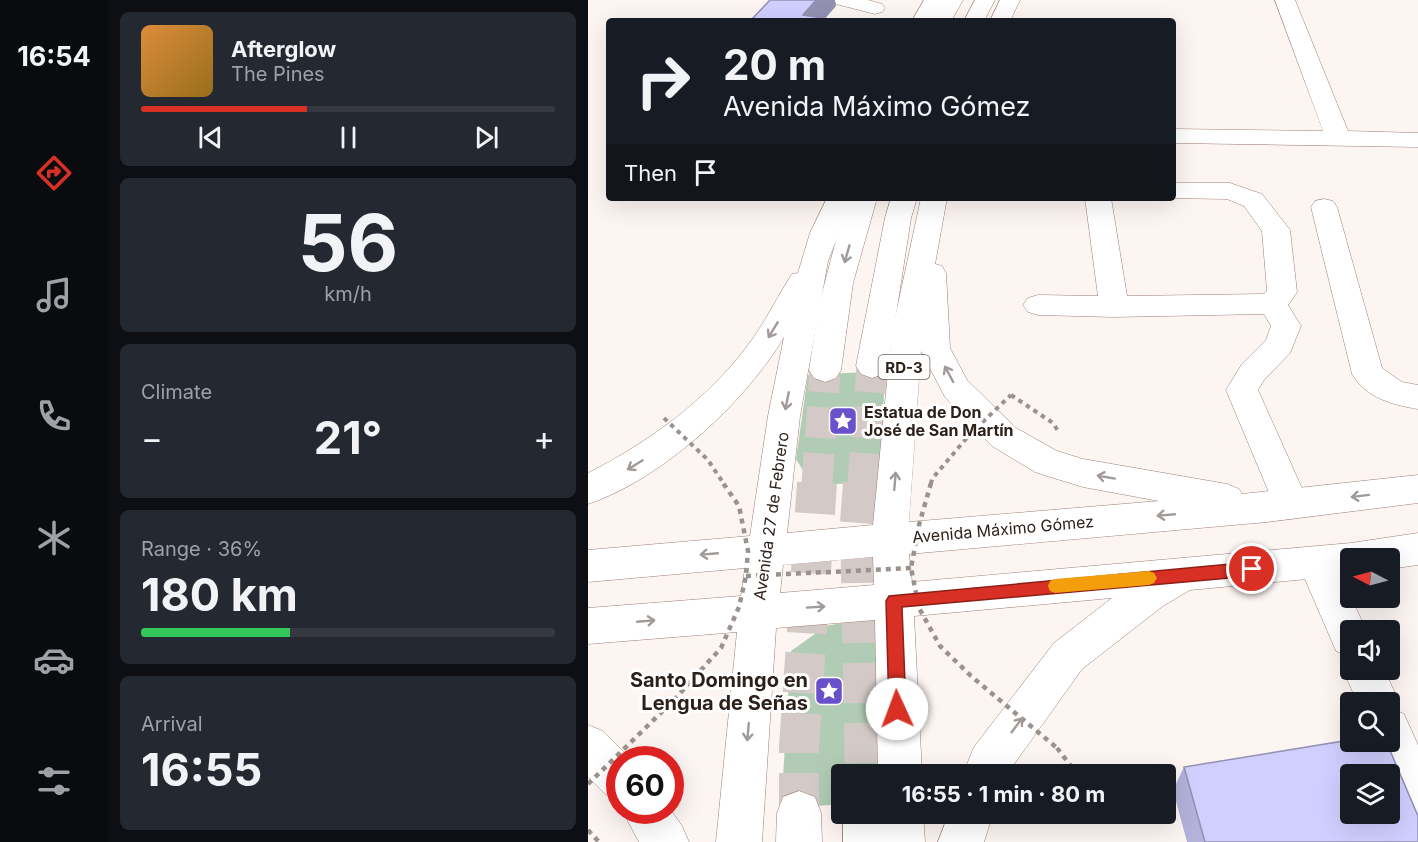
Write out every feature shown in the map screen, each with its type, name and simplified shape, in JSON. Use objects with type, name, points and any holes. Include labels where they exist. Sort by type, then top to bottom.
[{"type":"main road","points":[[843,0],[875,8]]},
{"type":"main road","points":[[924,18],[934,0]]},
{"type":"main road","points":[[943,18],[953,0]]},
{"type":"main road","points":[[976,18],[985,0]]},
{"type":"main road","points":[[1001,18],[1010,0]]},
{"type":"main road","points":[[1285,0],[1338,138]]},
{"type":"main road","points":[[1176,136],[1418,140]]},
{"type":"main road","points":[[1038,305],[1114,307],[1272,304],[1282,292],[1276,230],[1253,200],[1230,191],[1176,191]]},
{"type":"main road","name":"Avenida 27 de Febrero","points":[[739,842],[757,579],[784,416],[814,261],[839,201]]},
{"type":"main road","points":[[825,370],[827,340],[841,278],[863,201]]},
{"type":"main road","name":"RD-3","points":[[872,366],[898,218],[903,201]]},
{"type":"main road","name":"RD-3","points":[[900,764],[898,569],[907,332],[934,201]]},
{"type":"main road","points":[[1098,201],[1114,307]]},
{"type":"main road","points":[[1324,207],[1368,374],[1394,393],[1418,397]]},
{"type":"main road","points":[[928,234],[935,348],[956,388],[1004,437],[1047,462],[1083,473],[1279,505],[1242,390],[1253,372],[1279,345],[1286,326],[1272,304]]},
{"type":"main road","points":[[588,490],[636,465],[710,408],[759,353],[814,261]]},
{"type":"main road","name":"Avenida Máximo Gómez","points":[[588,626],[757,579],[898,569],[1279,505],[1418,489]]},
{"type":"main road","points":[[1400,552],[1418,549]]},
{"type":"main road","points":[[1334,561],[1346,620]]},
{"type":"main road","name":"Avenida Máximo Gómez","points":[[588,566],[757,579],[898,569],[1188,574],[1334,561]]},
{"type":"main road","points":[[988,764],[1068,656],[1140,600],[1188,574]]},
{"type":"main road","points":[[588,747],[606,765]]},
{"type":"main road","points":[[1399,752],[1418,796]]},
{"type":"main road","points":[[654,824],[666,842]]},
{"type":"main road","points":[[866,824],[866,842]]},
{"type":"main road","points":[[901,824],[902,842]]},
{"type":"main road","points":[[961,842],[967,824]]},
{"type":"path","points":[[898,569],[919,525],[932,479],[970,434],[1011,395],[1053,423]]},
{"type":"path","points":[[664,418],[708,460],[739,506],[748,551],[757,579]]},
{"type":"path","points":[[757,579],[898,569]]},
{"type":"path","points":[[898,569],[940,645],[971,676],[1057,748],[1069,764]]},
{"type":"path","points":[[588,784],[673,701],[721,648],[738,607],[757,579]]},
{"type":"path","points":[[588,830],[599,842]]},
{"type":"green space","points":[[885,371],[881,463],[859,483],[812,485],[796,459],[808,375]]},
{"type":"green space","points":[[847,622],[880,636],[886,764],[831,764],[831,805],[781,809],[791,651],[826,626]]},
{"type":"building","points":[[770,0],[816,0],[803,15],[822,18],[753,18]]},
{"type":"building","points":[[1340,742],[1340,752],[1391,752],[1396,764],[1340,764],[1340,824],[1400,824],[1400,774],[1418,816],[1418,842],[1205,842],[1184,767]]},
{"type":"tunnel","points":[[863,484],[872,366]]},
{"type":"tunnel","points":[[817,484],[825,370]]},
{"type":"tunnel","points":[[799,813],[799,747],[817,483]]},
{"type":"tunnel","points":[[863,483],[860,523],[865,764]]},
{"type":"slow traffic","points":[[1055,586],[1149,578]]},
{"type":"place","name":"Estatua de Don José de San Martín","points":[[843,421]]},
{"type":"place","name":"Santo Domingo en Lengua de Señas","points":[[829,691]]},
{"type":"route","points":[[897,709],[894,601],[1252,569]]}]
